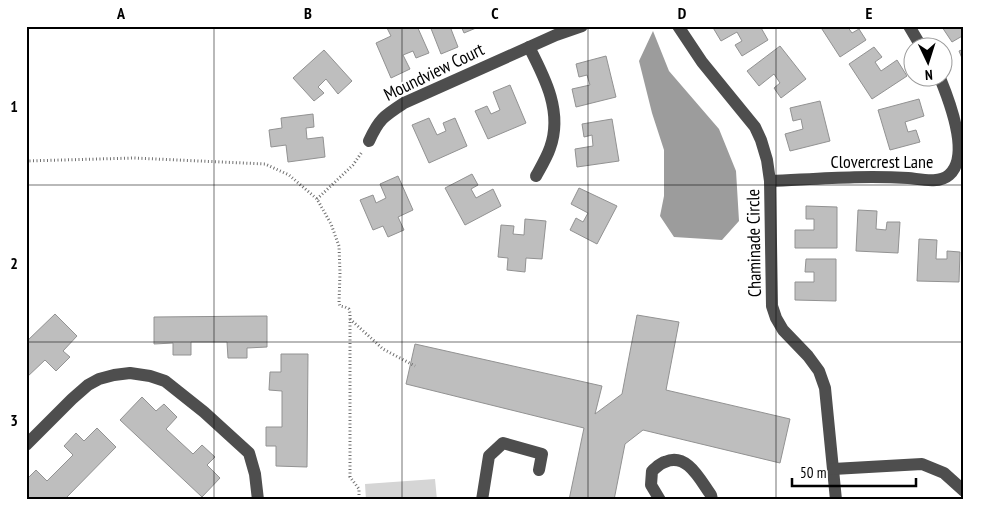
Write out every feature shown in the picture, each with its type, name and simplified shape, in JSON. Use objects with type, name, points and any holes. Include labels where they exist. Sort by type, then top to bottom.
[{"type":"street","name":"Moundview Court","points":[[368,141],[384,116],[404,103],[556,35],[582,26]]},
{"type":"street","name":"Chaminade Circle","points":[[678,26],[702,62],[755,127],[761,140],[767,160],[770,181],[772,306],[782,330],[808,356],[819,371],[825,388],[836,500]]},
{"type":"street","points":[[909,26],[916,38]]},
{"type":"street","points":[[529,47],[552,97],[555,114],[550,148],[536,176]]},
{"type":"street","name":"Clovercrest Lane","points":[[770,181],[858,177],[939,181],[947,177],[953,171],[956,164],[958,146],[956,129],[944,88]]},
{"type":"street","points":[[26,445],[72,399],[99,379],[114,374],[130,373],[150,376],[165,381],[204,412],[249,453],[255,474],[258,500]]},
{"type":"street","points":[[482,500],[489,456],[503,443],[542,454],[539,470]]},
{"type":"street","points":[[660,500],[651,485],[652,471],[664,462],[676,459],[690,466],[711,495],[712,500]]},
{"type":"street","points":[[833,469],[922,464],[944,473],[964,491]]},
{"type":"path","points":[[316,198],[353,165],[368,141]]},
{"type":"path","points":[[26,160],[134,158],[265,164],[289,175],[316,198],[331,224],[339,246],[339,303],[340,306],[349,309],[350,476],[359,489],[358,500]]},
{"type":"path","points":[[350,319],[383,349],[416,366]]},
{"type":"shaded area","points":[[653,31],[669,71],[719,129],[736,171],[739,221],[722,240],[674,237],[660,216],[664,196],[664,150],[652,113],[639,61]]},
{"type":"shaded area","points":[[435,479],[437,500],[366,500],[365,484]]},
{"type":"building","points":[[386,26],[417,26],[429,53],[416,58],[413,51],[403,55],[410,69],[391,78],[376,43],[391,36]]},
{"type":"building","points":[[430,26],[458,26],[451,29],[458,47],[441,54]]},
{"type":"building","points":[[461,26],[475,26],[476,28],[464,33]]},
{"type":"building","points":[[712,26],[760,26],[768,40],[742,56],[735,45],[742,41],[737,32],[721,41]]},
{"type":"building","points":[[820,26],[847,26],[852,33],[859,29],[866,40],[840,57]]},
{"type":"building","points":[[964,26],[964,35],[952,42],[952,38],[949,38],[942,27]]},
{"type":"building","points":[[780,46],[806,79],[781,98],[774,88],[780,83],[774,74],[759,86],[747,71]]},
{"type":"building","points":[[874,47],[882,57],[875,62],[881,71],[897,60],[902,68],[902,79],[872,99],[849,64]]},
{"type":"building","points":[[964,49],[964,63],[959,51]]},
{"type":"building","points":[[324,50],[352,81],[338,94],[326,79],[318,87],[324,93],[314,101],[293,78]]},
{"type":"building","points":[[606,56],[616,97],[576,107],[572,89],[590,85],[587,75],[579,77],[576,64]]},
{"type":"building","points":[[510,85],[526,123],[488,139],[475,111],[487,106],[491,114],[500,110],[493,92]]},
{"type":"building","points":[[919,99],[924,116],[905,122],[908,132],[916,130],[920,142],[890,150],[878,110]]},
{"type":"building","points":[[820,101],[830,141],[790,151],[785,134],[803,129],[801,119],[793,121],[790,108]]},
{"type":"building","points":[[313,114],[314,127],[306,128],[307,139],[323,137],[325,157],[288,162],[286,145],[271,147],[269,130],[282,128],[281,118]]},
{"type":"building","points":[[429,118],[437,135],[446,131],[443,123],[455,118],[467,146],[429,163],[412,125]]},
{"type":"building","points":[[612,119],[619,161],[577,167],[575,149],[593,146],[592,135],[584,137],[582,124]]},
{"type":"building","points":[[472,174],[478,185],[471,189],[476,198],[493,189],[501,206],[465,225],[445,188]]},
{"type":"building","points":[[398,176],[413,210],[398,217],[404,230],[388,237],[383,226],[373,230],[360,200],[373,195],[376,203],[386,198],[380,184]]},
{"type":"building","points":[[579,188],[617,206],[597,244],[570,230],[576,218],[583,222],[588,213],[571,204]]},
{"type":"building","points":[[806,206],[837,207],[837,248],[795,248],[795,230],[814,230],[814,219],[806,219]]},
{"type":"building","points":[[858,210],[877,211],[876,229],[886,230],[887,222],[900,222],[898,253],[856,251]]},
{"type":"building","points":[[525,219],[546,221],[542,259],[526,258],[525,272],[507,270],[508,258],[498,257],[501,225],[514,226],[513,234],[524,235]]},
{"type":"building","points":[[919,239],[937,240],[936,259],[947,259],[947,251],[960,252],[959,282],[917,281]]},
{"type":"building","points":[[806,259],[836,259],[836,301],[795,300],[795,282],[814,282],[814,272],[805,272]]},
{"type":"building","points":[[55,314],[77,336],[63,351],[70,357],[56,371],[45,360],[26,378],[26,342]]},
{"type":"building","points":[[637,315],[679,322],[666,390],[790,419],[780,463],[643,430],[625,444],[614,500],[569,500],[584,428],[406,384],[415,344],[602,386],[595,414],[622,394]]},
{"type":"building","points":[[267,316],[267,347],[247,348],[247,358],[228,358],[227,342],[191,342],[191,355],[173,355],[173,343],[154,344],[154,317]]},
{"type":"building","points":[[281,354],[308,354],[307,467],[276,466],[276,446],[266,446],[266,427],[282,427],[282,391],[269,390],[270,372],[281,372]]},
{"type":"building","points":[[142,397],[156,411],[164,404],[177,417],[166,429],[193,454],[202,445],[215,457],[207,465],[220,478],[202,497],[120,420]]},
{"type":"building","points":[[97,428],[116,447],[64,500],[26,500],[26,494],[29,491],[26,488],[26,480],[36,470],[47,481],[73,455],[64,446],[76,433],[84,441]]}]
